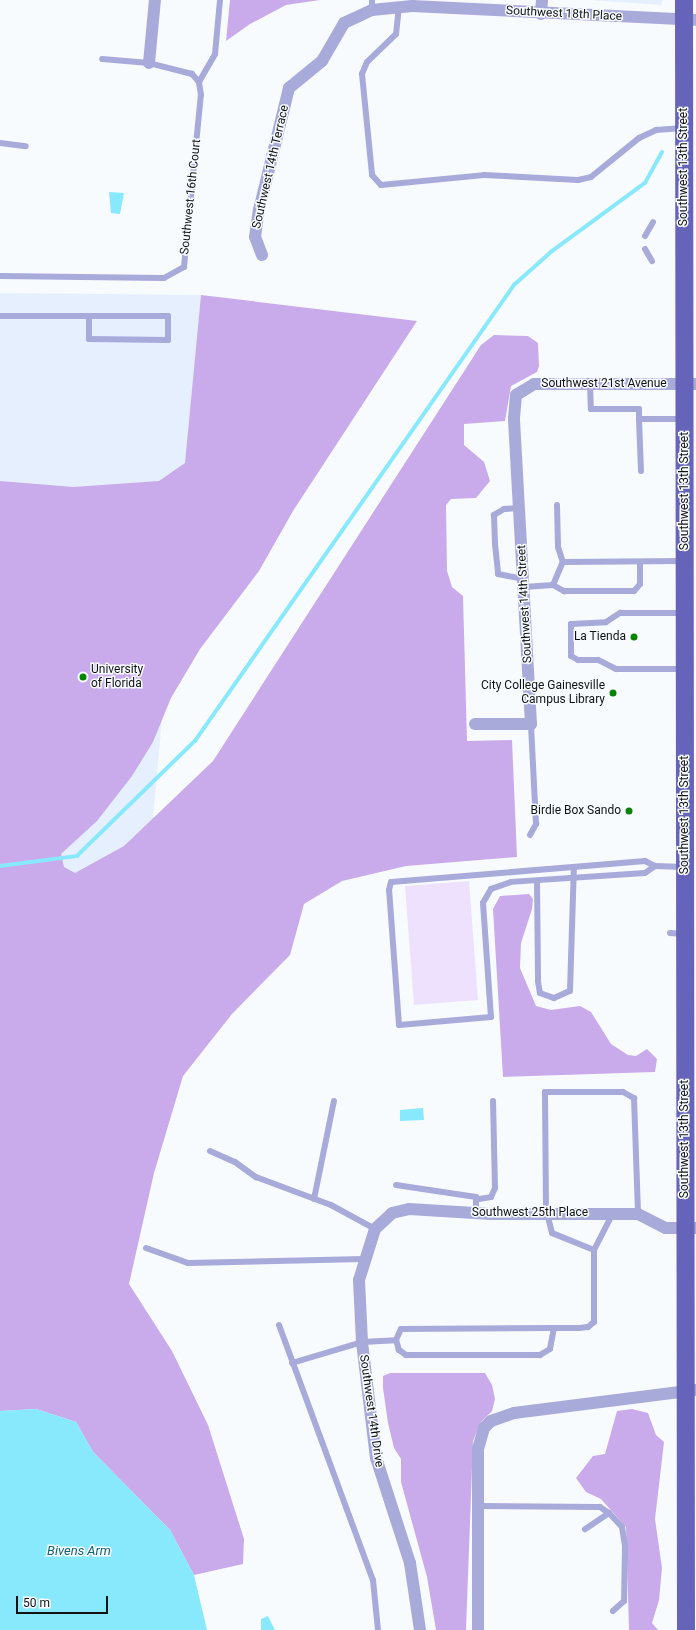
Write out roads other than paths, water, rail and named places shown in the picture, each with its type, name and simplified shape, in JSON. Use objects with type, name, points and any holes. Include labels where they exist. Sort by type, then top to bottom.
[{"type":"main road","name":"Southwest 13th Street","points":[[684,0],[689,25],[684,128],[690,384],[685,419],[685,613],[690,636],[685,669],[684,934],[691,1228],[691,1391],[686,1630]]},
{"type":"main road","points":[[685,669],[695,680],[696,691]]},
{"type":"street","points":[[150,63],[155,0]]},
{"type":"street","points":[[541,14],[542,0]]},
{"type":"street","name":"Southwest 18th Place","points":[[297,82],[322,61],[344,23],[372,5],[399,6],[438,3],[541,14],[689,25]]},
{"type":"street","name":"Southwest 14th Terrace","points":[[262,255],[255,237],[259,210],[289,88],[297,82]]},
{"type":"street","name":"Southwest 21st Avenue","points":[[516,395],[534,384],[690,384]]},
{"type":"street","name":"Southwest 14th Street","points":[[516,395],[519,508],[531,724]]},
{"type":"street","points":[[475,724],[531,724]]},
{"type":"street","name":"Southwest 25th Place","points":[[373,1232],[392,1213],[409,1209],[476,1214],[638,1214],[666,1228],[691,1228]]},
{"type":"street","name":"Southwest 14th Drive","points":[[373,1232],[364,1259],[359,1304],[362,1342],[376,1458],[410,1564],[420,1630]]},
{"type":"street","points":[[478,1630],[480,1437],[491,1421],[514,1413],[567,1404],[691,1391]]},
{"type":"lane","points":[[102,59],[150,63],[192,74],[199,82],[215,54],[220,0]]},
{"type":"lane","points":[[399,6],[396,34],[367,62],[362,74],[372,175],[381,185],[484,175],[578,180],[591,177],[639,138],[656,130],[684,128]]},
{"type":"lane","name":"Southwest 16th Court","points":[[0,276],[164,278],[177,274],[184,267],[201,95],[199,82]]},
{"type":"lane","points":[[0,143],[26,146]]},
{"type":"lane","points":[[646,236],[653,222]]},
{"type":"lane","points":[[645,249],[652,261]]},
{"type":"lane","points":[[0,316],[89,316],[168,316],[168,340],[89,339],[89,316]]},
{"type":"lane","points":[[590,384],[591,409],[639,409],[641,471]]},
{"type":"lane","points":[[639,419],[685,419]]},
{"type":"lane","points":[[553,585],[563,562],[558,547],[557,505]]},
{"type":"lane","points":[[519,508],[504,509],[494,515],[498,574],[524,583],[553,585],[564,591],[634,591],[640,584],[640,562]]},
{"type":"lane","points":[[563,562],[685,561]]},
{"type":"lane","points":[[685,613],[620,614],[606,622],[571,624],[571,656],[578,660],[598,660],[616,669],[685,669]]},
{"type":"lane","name":"Southwest 14th Street","points":[[530,835],[536,824],[531,724]]},
{"type":"lane","points":[[656,866],[645,873],[500,884],[491,889],[483,904],[491,1017],[399,1025],[388,890],[391,882],[646,860],[656,866],[685,867]]},
{"type":"lane","points":[[537,881],[538,981],[540,993],[554,998],[570,991],[574,867]]},
{"type":"lane","points":[[594,1250],[552,1233],[548,1214],[544,1092],[560,1090],[623,1092],[634,1098],[638,1214]]},
{"type":"lane","points":[[314,1199],[334,1101]]},
{"type":"lane","points":[[396,1185],[479,1199],[491,1197],[495,1188],[493,1101]]},
{"type":"lane","points":[[210,1151],[256,1177],[314,1199],[373,1232]]},
{"type":"lane","points":[[476,1214],[479,1199]]},
{"type":"lane","points":[[554,1328],[550,1349],[540,1355],[406,1355],[399,1350],[396,1340],[401,1329],[588,1327],[594,1322],[594,1250],[614,1213]]},
{"type":"lane","points":[[146,1248],[188,1263],[364,1259]]},
{"type":"lane","points":[[279,1325],[373,1580],[378,1630]]},
{"type":"lane","points":[[292,1363],[362,1342],[396,1340]]},
{"type":"lane","points":[[479,1506],[600,1507],[609,1513],[622,1527],[625,1546],[624,1601],[613,1611]]},
{"type":"lane","points":[[585,1529],[609,1513]]},
{"type":"water","points":[[109,192],[124,193],[120,214],[111,213]]},
{"type":"water","points":[[423,1108],[424,1120],[400,1121],[400,1110]]},
{"type":"water","name":"Bivens Arm","points":[[36,1409],[76,1422],[93,1452],[170,1530],[194,1575],[207,1630],[0,1630],[0,1411]]},
{"type":"water","points":[[268,1616],[275,1630],[261,1630],[261,1619]]},
{"type":"waterway","points":[[0,866],[77,856],[195,741],[514,285],[551,252],[645,183],[662,152]]},
{"type":"place","name":"La Tienda","points":[[634,637]]},
{"type":"place","name":"University of Florida","points":[[83,677]]},
{"type":"place","name":"City College Gainesville Campus Library","points":[[613,693]]},
{"type":"place","name":"Birdie Box Sando","points":[[629,811]]}]
